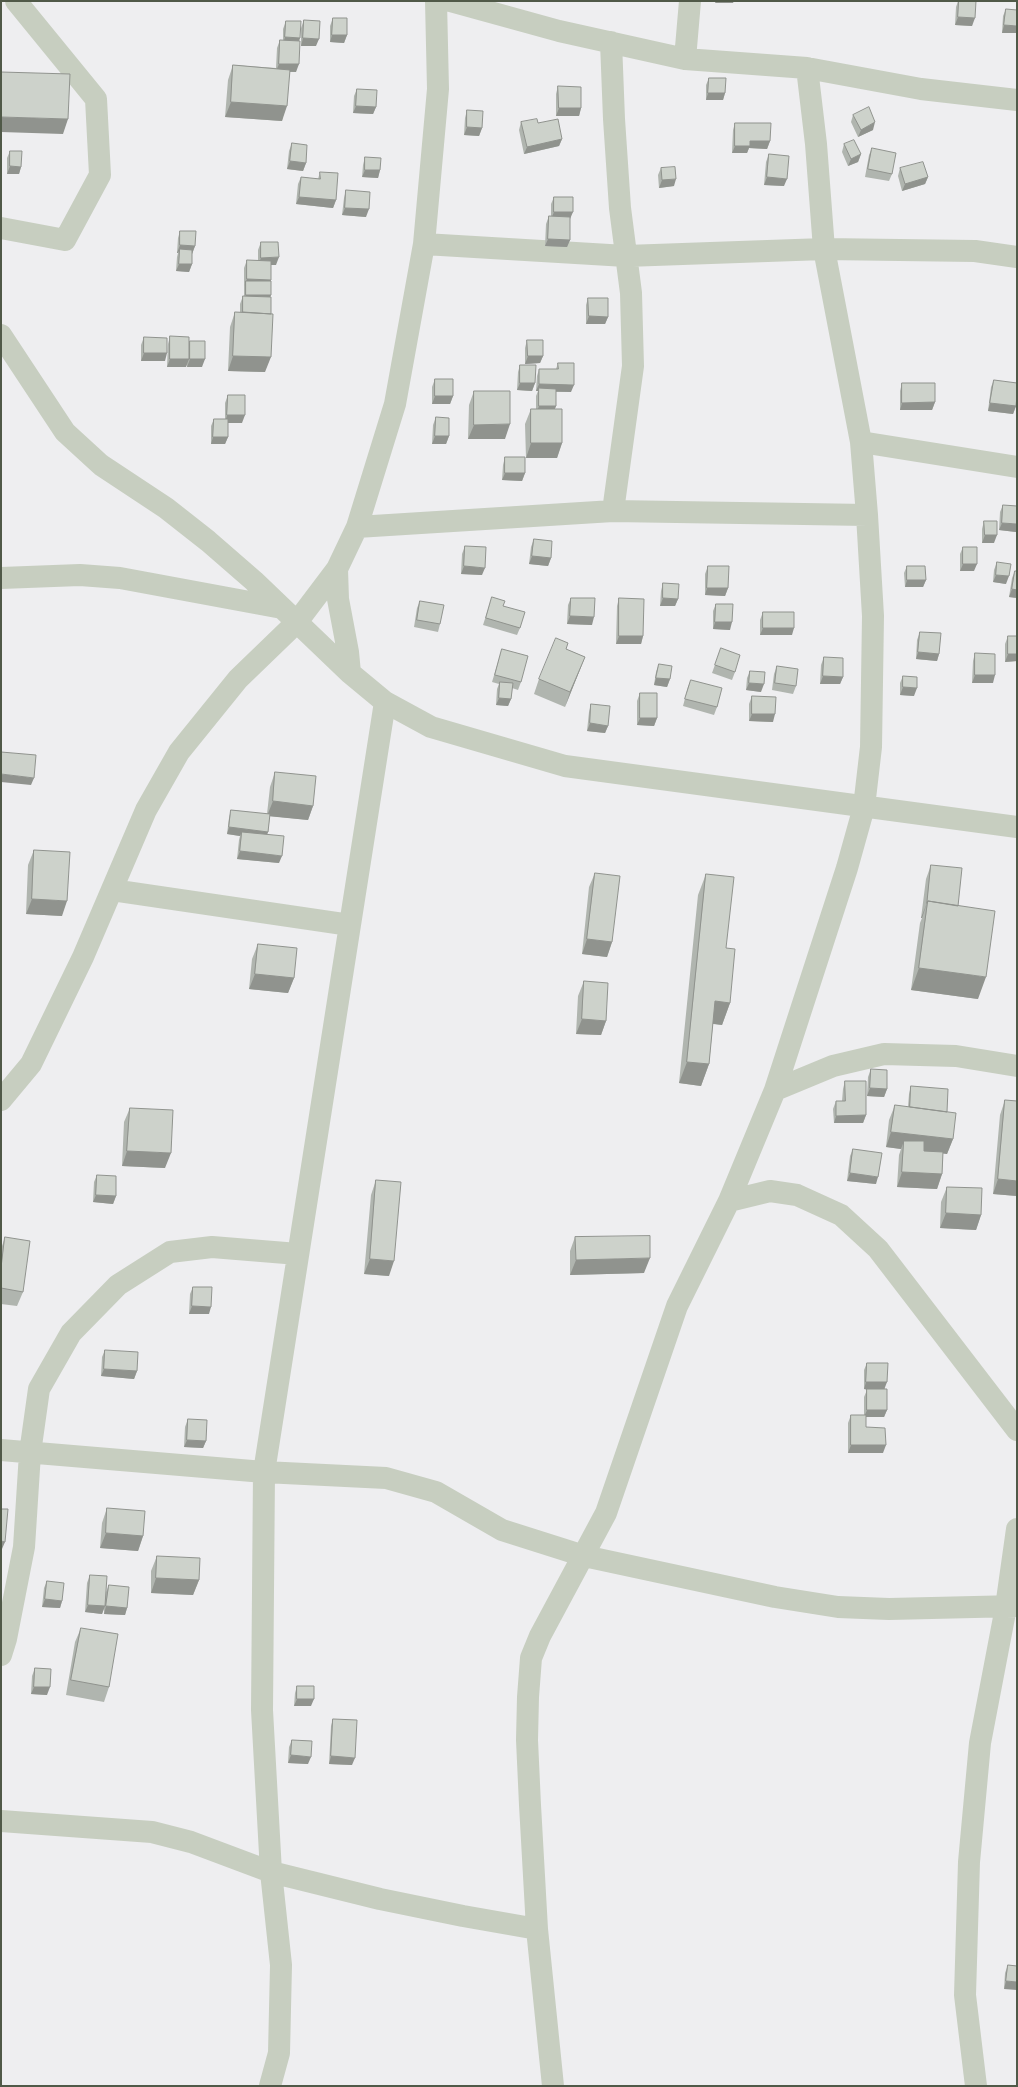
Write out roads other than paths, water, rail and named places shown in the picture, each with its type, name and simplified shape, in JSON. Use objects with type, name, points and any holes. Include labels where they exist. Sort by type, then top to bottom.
[{"type":"street","points":[[1,228],[64,240],[100,175],[96,99],[16,1]]},
{"type":"street","points":[[1,1100],[31,1064],[83,957],[146,810],[179,752],[289,615],[337,568],[357,527],[394,404],[424,244],[438,89],[436,1]]},
{"type":"street","points":[[450,1],[559,31],[684,59],[807,68],[921,89],[1017,100]]},
{"type":"street","points":[[684,59],[690,1]]},
{"type":"street","points":[[611,42],[620,201],[631,293],[633,366],[612,511]]},
{"type":"street","points":[[553,2086],[537,1929],[527,1740],[531,1658],[540,1636],[606,1513],[623,1468],[650,1380],[676,1306],[729,1201],[775,1090],[847,868],[864,807],[870,747],[873,616],[868,515],[861,442],[824,249],[816,144],[807,68]]},
{"type":"street","points":[[424,244],[626,256],[824,249],[975,251],[1017,257]]},
{"type":"street","points":[[1,335],[65,432],[100,465],[166,508],[208,541],[350,673],[385,702],[431,727],[565,766],[1017,827]]},
{"type":"street","points":[[861,442],[1017,467]]},
{"type":"street","points":[[357,527],[612,511],[868,515]]},
{"type":"street","points":[[337,568],[338,599],[348,652],[350,673]]},
{"type":"street","points":[[1,578],[80,575],[120,578],[176,589],[289,615]]},
{"type":"street","points":[[270,2086],[279,2053],[281,1965],[271,1872],[262,1710],[264,1472],[385,702]]},
{"type":"street","points":[[112,890],[350,925]]},
{"type":"street","points":[[775,1090],[833,1066],[884,1054],[956,1056],[1017,1066]]},
{"type":"street","points":[[729,1201],[770,1191],[797,1195],[841,1215],[878,1249],[1017,1430]]},
{"type":"street","points":[[1,1655],[6,1639],[24,1547],[30,1453],[39,1390],[71,1333],[118,1285],[170,1252],[212,1247],[298,1254]]},
{"type":"street","points":[[1,1450],[264,1472],[386,1478],[436,1492],[502,1530],[584,1556],[775,1598],[838,1607],[889,1609],[1011,1606]]},
{"type":"street","points":[[976,2086],[965,1995],[969,1862],[980,1743],[1011,1606],[1017,1529]]},
{"type":"street","points":[[1,1821],[152,1832],[197,1844],[271,1872],[380,1899],[537,1929]]}]
